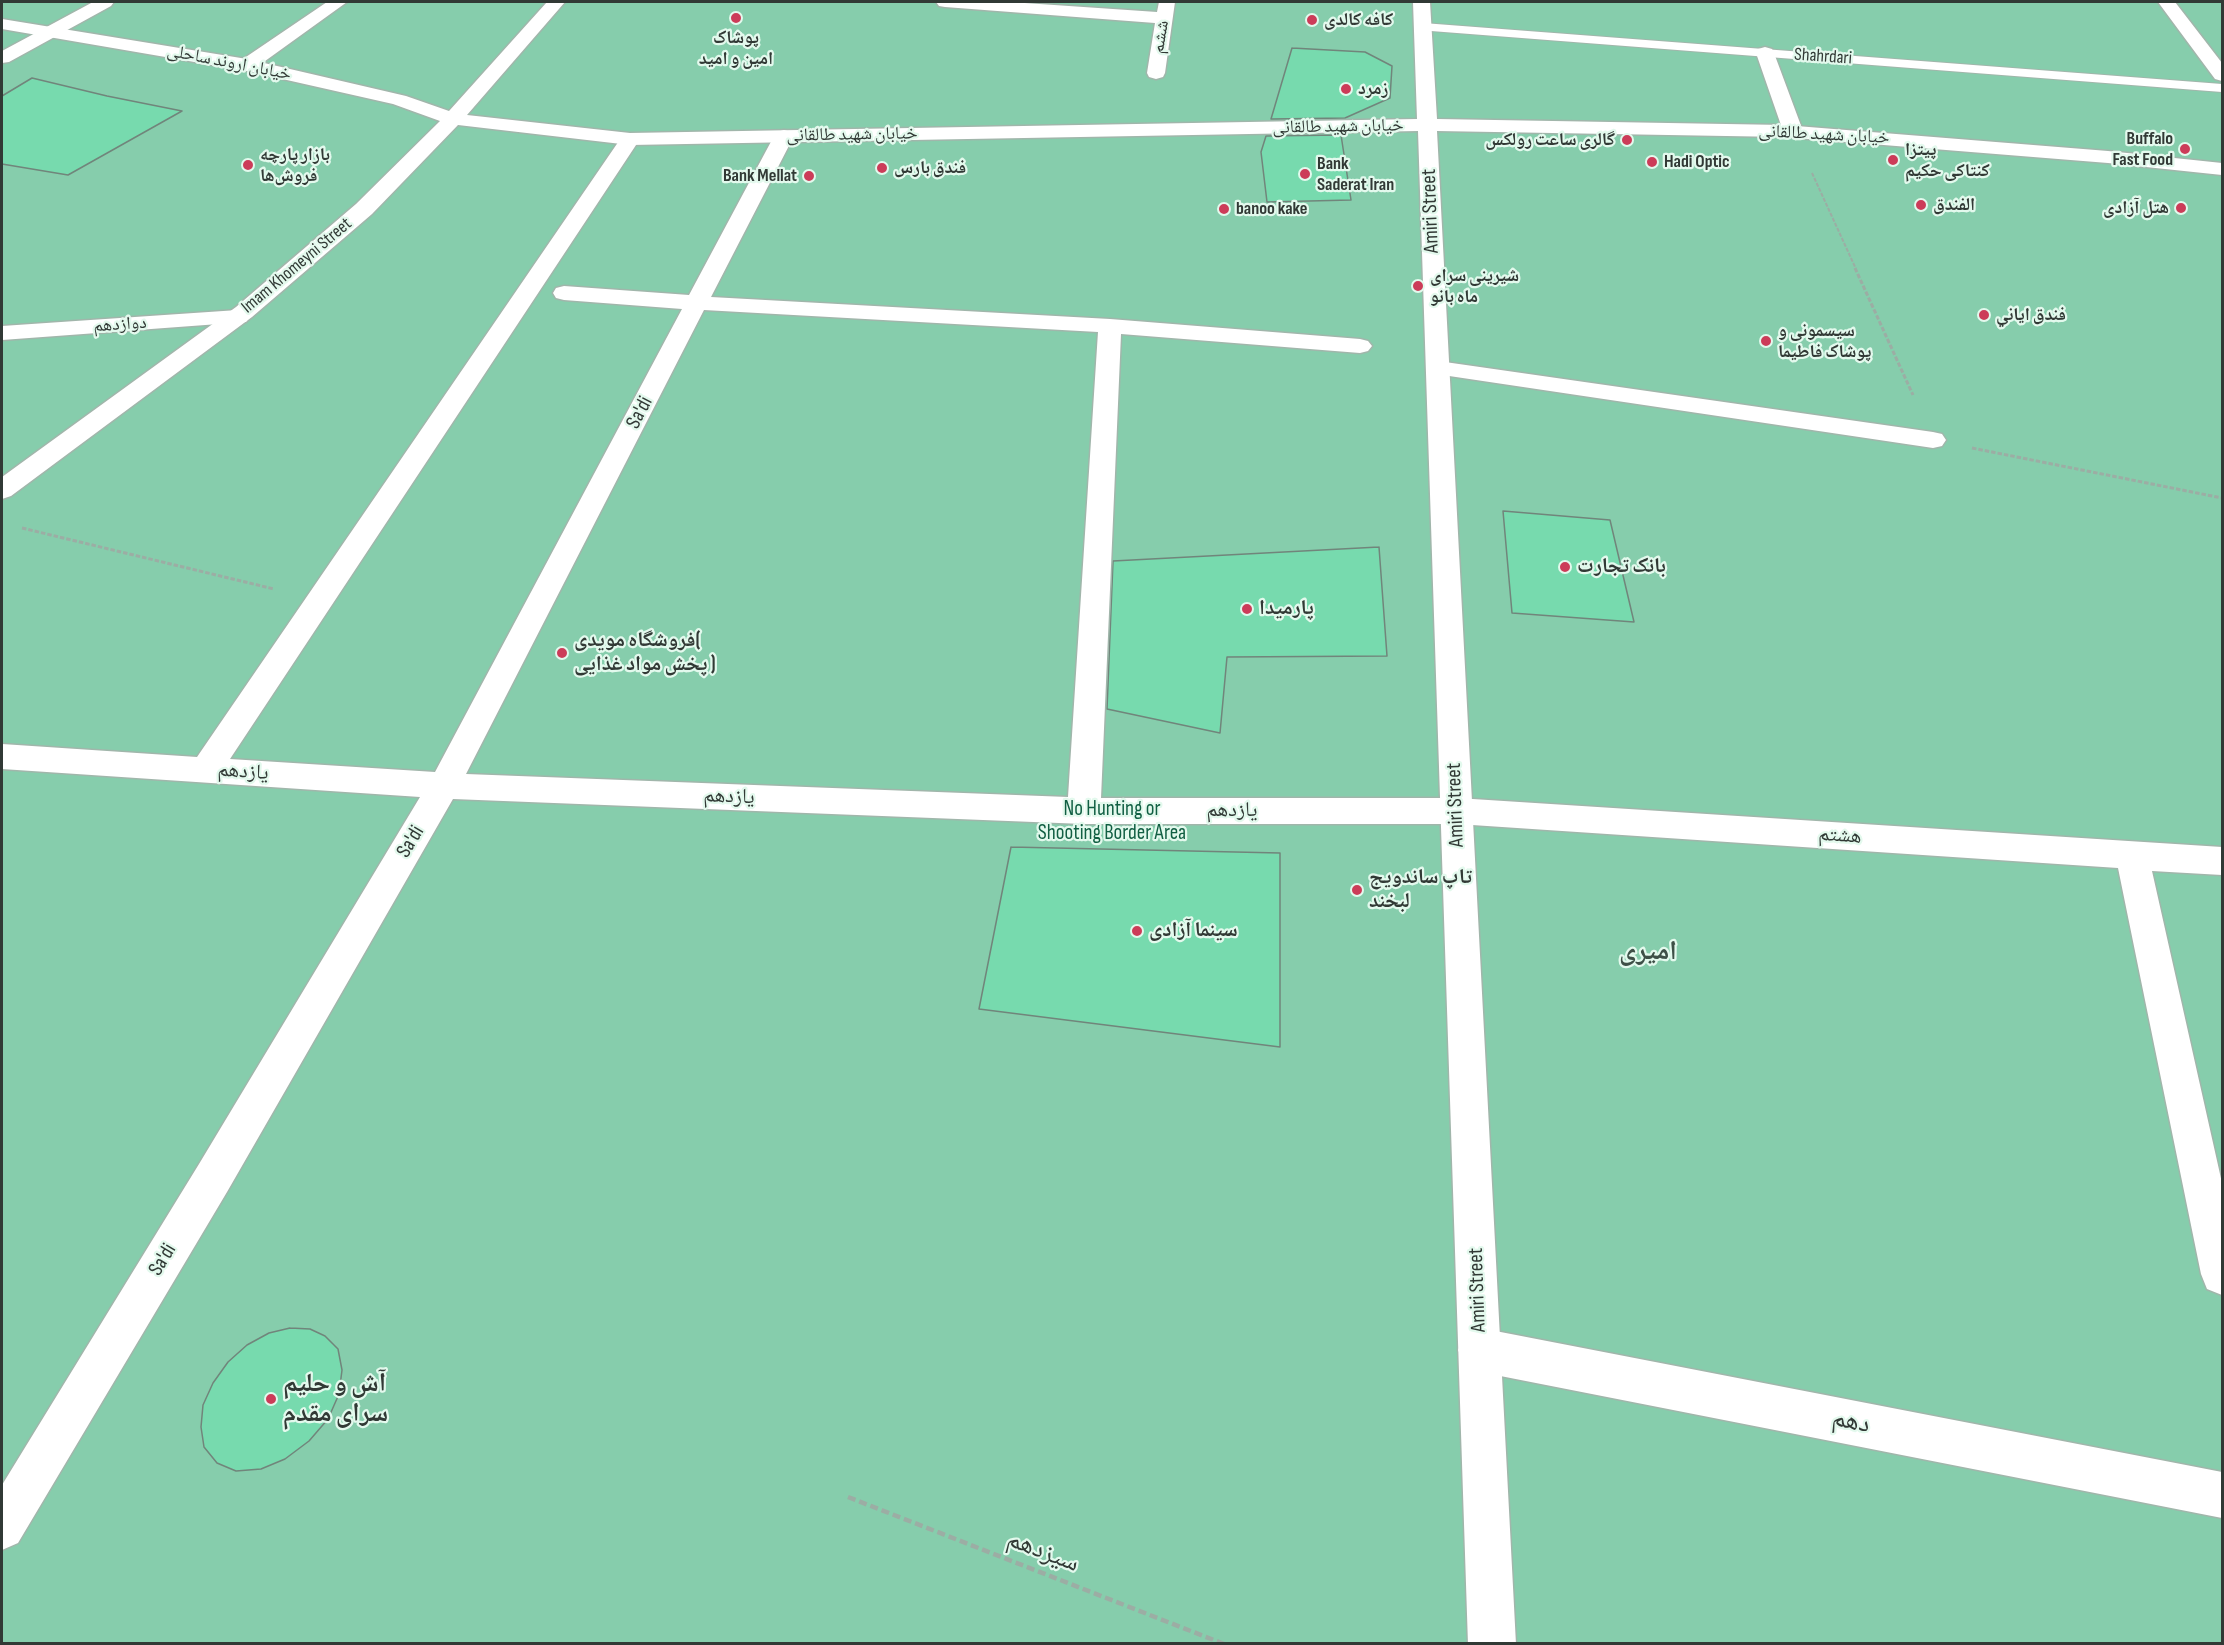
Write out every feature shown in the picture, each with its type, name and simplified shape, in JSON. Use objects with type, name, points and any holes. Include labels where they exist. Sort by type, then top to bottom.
[{"type":"street","points":[[2,58],[105,2]]},
{"type":"street","points":[[247,65],[338,2]]},
{"type":"street","name":"Imam Khomeyni Street","points":[[2,490],[238,316],[364,209],[453,119],[556,2]]},
{"type":"street","points":[[945,2],[1166,10]]},
{"type":"street","points":[[2166,2],[2223,75]]},
{"type":"street","name":"ششم","points":[[1156,73],[1166,10]]},
{"type":"street","name":"Amiri Street","points":[[1423,14],[1492,1644]]},
{"type":"street","name":"خیابان اروند ساحلی","points":[[2,24],[247,65],[399,100],[453,119]]},
{"type":"street","points":[[1765,53],[1793,131]]},
{"type":"street","name":"خیابان شهيد طالقانی","points":[[453,119],[630,139],[1427,125],[1793,131],[2108,156],[2223,169]]},
{"type":"street","name":"Sa'di","points":[[2,1527],[219,1167],[444,786],[784,136]]},
{"type":"street","points":[[205,770],[630,139]]},
{"type":"street","points":[[564,293],[698,303],[1110,326],[1360,346]]},
{"type":"street","name":"دوازدهم","points":[[2,333],[238,316]]},
{"type":"street","points":[[1084,811],[1110,326]]},
{"type":"street","points":[[1438,368],[1933,440]]},
{"type":"street","name":"یازدهم","points":[[2,756],[444,786],[1084,811],[1457,811]]},
{"type":"street","name":"هشتم","points":[[1457,811],[2223,861]]},
{"type":"street","points":[[2132,854],[2223,1274]]},
{"type":"street","name":"دهم","points":[[1480,1350],[2223,1495]]},
{"type":"lane","name":"Shahrdari","points":[[1423,14],[1765,53],[2223,88]]},
{"type":"path","points":[[1793,131],[1933,440],[2223,498]]},
{"type":"path","points":[[13,526],[319,600]]},
{"type":"path","name":"سیزدهم","points":[[848,1497],[1224,1644]]},
{"type":"green space","name":"No Hunting or Shooting Border Area","points":[[2,2],[2222,2],[2222,1643],[2,1643]]},
{"type":"building","name":"زمرد","points":[[1292,48],[1365,52],[1392,66],[1390,98],[1345,118],[1271,119]]},
{"type":"building","points":[[32,78],[182,111],[68,175],[2,164],[2,96]]},
{"type":"building","name":"Bank Saderat Iran","points":[[1341,135],[1351,200],[1267,202],[1261,152],[1266,136]]},
{"type":"building","name":"بانک تجارت","points":[[1503,511],[1610,520],[1634,622],[1512,613]]},
{"type":"building","name":"پارمیدا","points":[[1379,547],[1387,656],[1227,657],[1220,733],[1107,709],[1113,561]]},
{"type":"building","name":"سینما آزادی","points":[[1011,847],[1280,853],[1280,1047],[979,1009]]},
{"type":"building","name":"آش و حلیم سرای مقدم","points":[[290,1328],[310,1329],[325,1336],[338,1349],[342,1370],[339,1394],[328,1419],[309,1441],[285,1459],[261,1469],[236,1471],[217,1463],[204,1447],[201,1427],[203,1405],[213,1383],[228,1362],[247,1345],[269,1333]]},
{"type":"place","name":"پوشاک‌ امین و امید","points":[[736,18]]},
{"type":"place","name":"کافه کالدی","points":[[1312,20]]},
{"type":"place","name":"زمرد","points":[[1346,89]]},
{"type":"place","name":"گالری ساعت رولکس","points":[[1627,140]]},
{"type":"place","name":"Buffalo Fast Food","points":[[2185,149]]},
{"type":"place","name":"پیتزا کنتاکی حکیم","points":[[1893,160]]},
{"type":"place","name":"Hadi Optic","points":[[1652,162]]},
{"type":"place","name":"بازار پارچه فروش‌ها","points":[[248,165]]},
{"type":"place","name":"فندق بارس","points":[[882,168]]},
{"type":"place","name":"Bank Saderat Iran","points":[[1305,174]]},
{"type":"place","name":"Bank Mellat","points":[[809,176]]},
{"type":"place","name":"الفندق","points":[[1921,205]]},
{"type":"place","name":"هتل آزادی","points":[[2181,208]]},
{"type":"place","name":"banoo kake","points":[[1224,209]]},
{"type":"place","name":"شیرینی سرای ماه بانو","points":[[1418,286]]},
{"type":"place","name":"فندق اياني","points":[[1984,315]]},
{"type":"place","name":"سیسمونی و پوشاک فاطیما","points":[[1766,341]]},
{"type":"place","name":"بانک تجارت","points":[[1565,567]]},
{"type":"place","name":"پارمیدا","points":[[1247,609]]},
{"type":"place","name":"فروشگاه مویدی( پخش مواد غذایی )","points":[[562,653]]},
{"type":"place","name":"تاپ ساندویج لبخند","points":[[1357,890]]},
{"type":"place","name":"سینما آزادی","points":[[1137,931]]},
{"type":"place","name":"آش و حلیم سرای مقدم","points":[[271,1399]]},
{"type":"district","name":"امیری","points":[[1648,952]]}]
